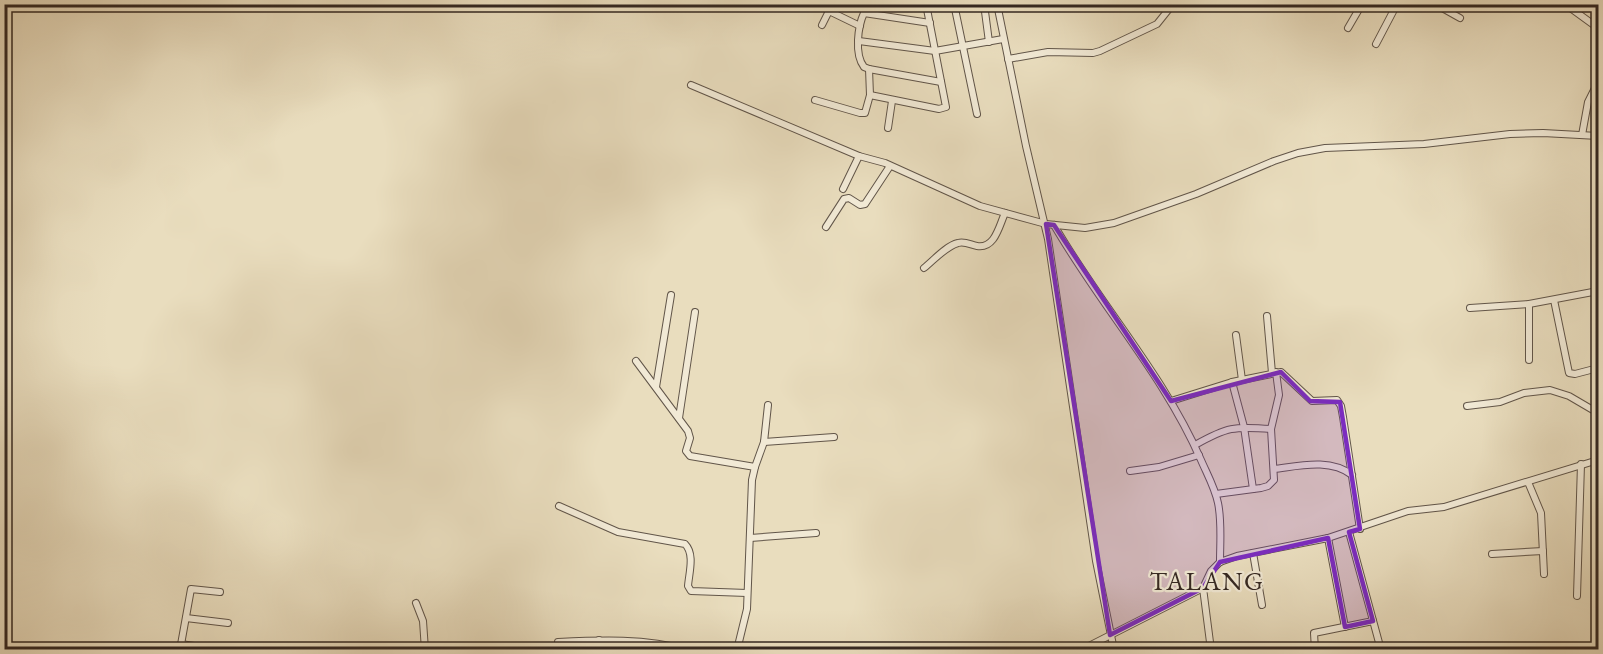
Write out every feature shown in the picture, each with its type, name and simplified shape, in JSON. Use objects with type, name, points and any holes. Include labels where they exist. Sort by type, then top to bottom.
[{"type":"street","points":[[818,4],[860,26]]},
{"type":"street","points":[[870,95],[892,101],[944,109],[946,103],[926,4]]},
{"type":"street","points":[[954,4],[977,114]]},
{"type":"street","points":[[984,4],[989,42]]},
{"type":"street","points":[[997,4],[1026,146],[1046,224],[1096,561],[1114,650]]},
{"type":"street","points":[[1008,59],[1044,52],[1093,53],[1100,51],[1157,24],[1173,4]]},
{"type":"street","points":[[1348,28],[1362,4]]},
{"type":"street","points":[[1376,44],[1397,4]]},
{"type":"street","points":[[1435,4],[1460,18]]},
{"type":"street","points":[[1565,4],[1599,28]]},
{"type":"street","points":[[822,25],[829,11]]},
{"type":"street","points":[[930,23],[866,13],[863,15],[860,26],[861,63],[869,69],[941,82]]},
{"type":"street","points":[[859,41],[935,51],[1004,39]]},
{"type":"street","points":[[815,100],[863,114],[870,95],[869,69]]},
{"type":"street","points":[[1582,135],[1588,102],[1599,82]]},
{"type":"street","points":[[692,86],[859,156],[890,166],[980,206],[1046,224],[1085,228],[1114,222],[1196,194],[1298,153],[1325,148],[1424,144],[1510,134],[1599,136]]},
{"type":"street","points":[[888,128],[892,101]]},
{"type":"street","points":[[843,189],[859,156]]},
{"type":"street","points":[[826,226],[844,199],[849,198],[860,205],[866,204],[890,166]]},
{"type":"street","points":[[924,268],[958,243],[982,246],[989,244],[994,240],[1005,213]]},
{"type":"street","points":[[1054,225],[1078,265],[1171,401],[1195,445],[1216,494],[1220,518],[1220,562]]},
{"type":"street","points":[[1470,308],[1529,304],[1599,291]]},
{"type":"street","points":[[656,387],[671,295]]},
{"type":"street","points":[[1554,300],[1569,373],[1575,374],[1599,368]]},
{"type":"street","points":[[1528,360],[1529,304]]},
{"type":"street","points":[[679,418],[695,312]]},
{"type":"street","points":[[1216,494],[1253,489],[1271,483],[1274,469],[1271,429],[1279,395],[1267,316]]},
{"type":"street","points":[[1236,335],[1242,380]]},
{"type":"street","points":[[636,361],[689,433],[686,451],[690,456],[755,467]]},
{"type":"street","points":[[1171,401],[1232,382],[1281,372],[1312,401],[1334,399],[1340,402],[1360,529]]},
{"type":"street","points":[[1232,382],[1244,426],[1253,489]]},
{"type":"street","points":[[1467,406],[1500,402],[1524,393],[1550,390],[1569,396],[1599,412]]},
{"type":"street","points":[[737,650],[745,624],[752,480],[764,442],[768,405]]},
{"type":"street","points":[[1195,445],[1226,429],[1244,426],[1271,429]]},
{"type":"street","points":[[764,442],[834,437]]},
{"type":"street","points":[[1130,471],[1159,467],[1199,455]]},
{"type":"street","points":[[1211,650],[1203,588],[1211,571],[1220,562],[1328,538],[1408,511],[1444,507],[1599,460]]},
{"type":"street","points":[[1577,596],[1581,464]]},
{"type":"street","points":[[1274,469],[1328,465],[1345,470],[1352,476]]},
{"type":"street","points":[[1528,482],[1541,513],[1544,574]]},
{"type":"street","points":[[559,506],[618,532],[685,544],[691,555],[688,586],[691,591],[747,593]]},
{"type":"street","points":[[1349,532],[1381,650]]},
{"type":"street","points":[[750,538],[816,533]]},
{"type":"street","points":[[1328,538],[1345,627]]},
{"type":"street","points":[[1492,554],[1543,551]]},
{"type":"street","points":[[1253,553],[1262,605]]},
{"type":"street","points":[[1081,650],[1203,588]]},
{"type":"street","points":[[219,650],[180,647],[191,589],[220,592]]},
{"type":"street","points":[[416,603],[423,621],[425,650]]},
{"type":"street","points":[[186,618],[228,623]]},
{"type":"street","points":[[1315,650],[1314,633],[1373,621]]},
{"type":"street","points":[[558,642],[599,640],[674,646],[687,650]]},
{"type":"street","points":[[599,640],[599,650]]},
{"type":"highlighted area","points":[[1046,224],[1054,225],[1171,401],[1281,372],[1310,401],[1340,402],[1360,529],[1349,532],[1373,621],[1345,627],[1328,538],[1220,562],[1203,588],[1110,635]]},
{"type":"district","name":"TALANG","points":[[1207,581]]}]
